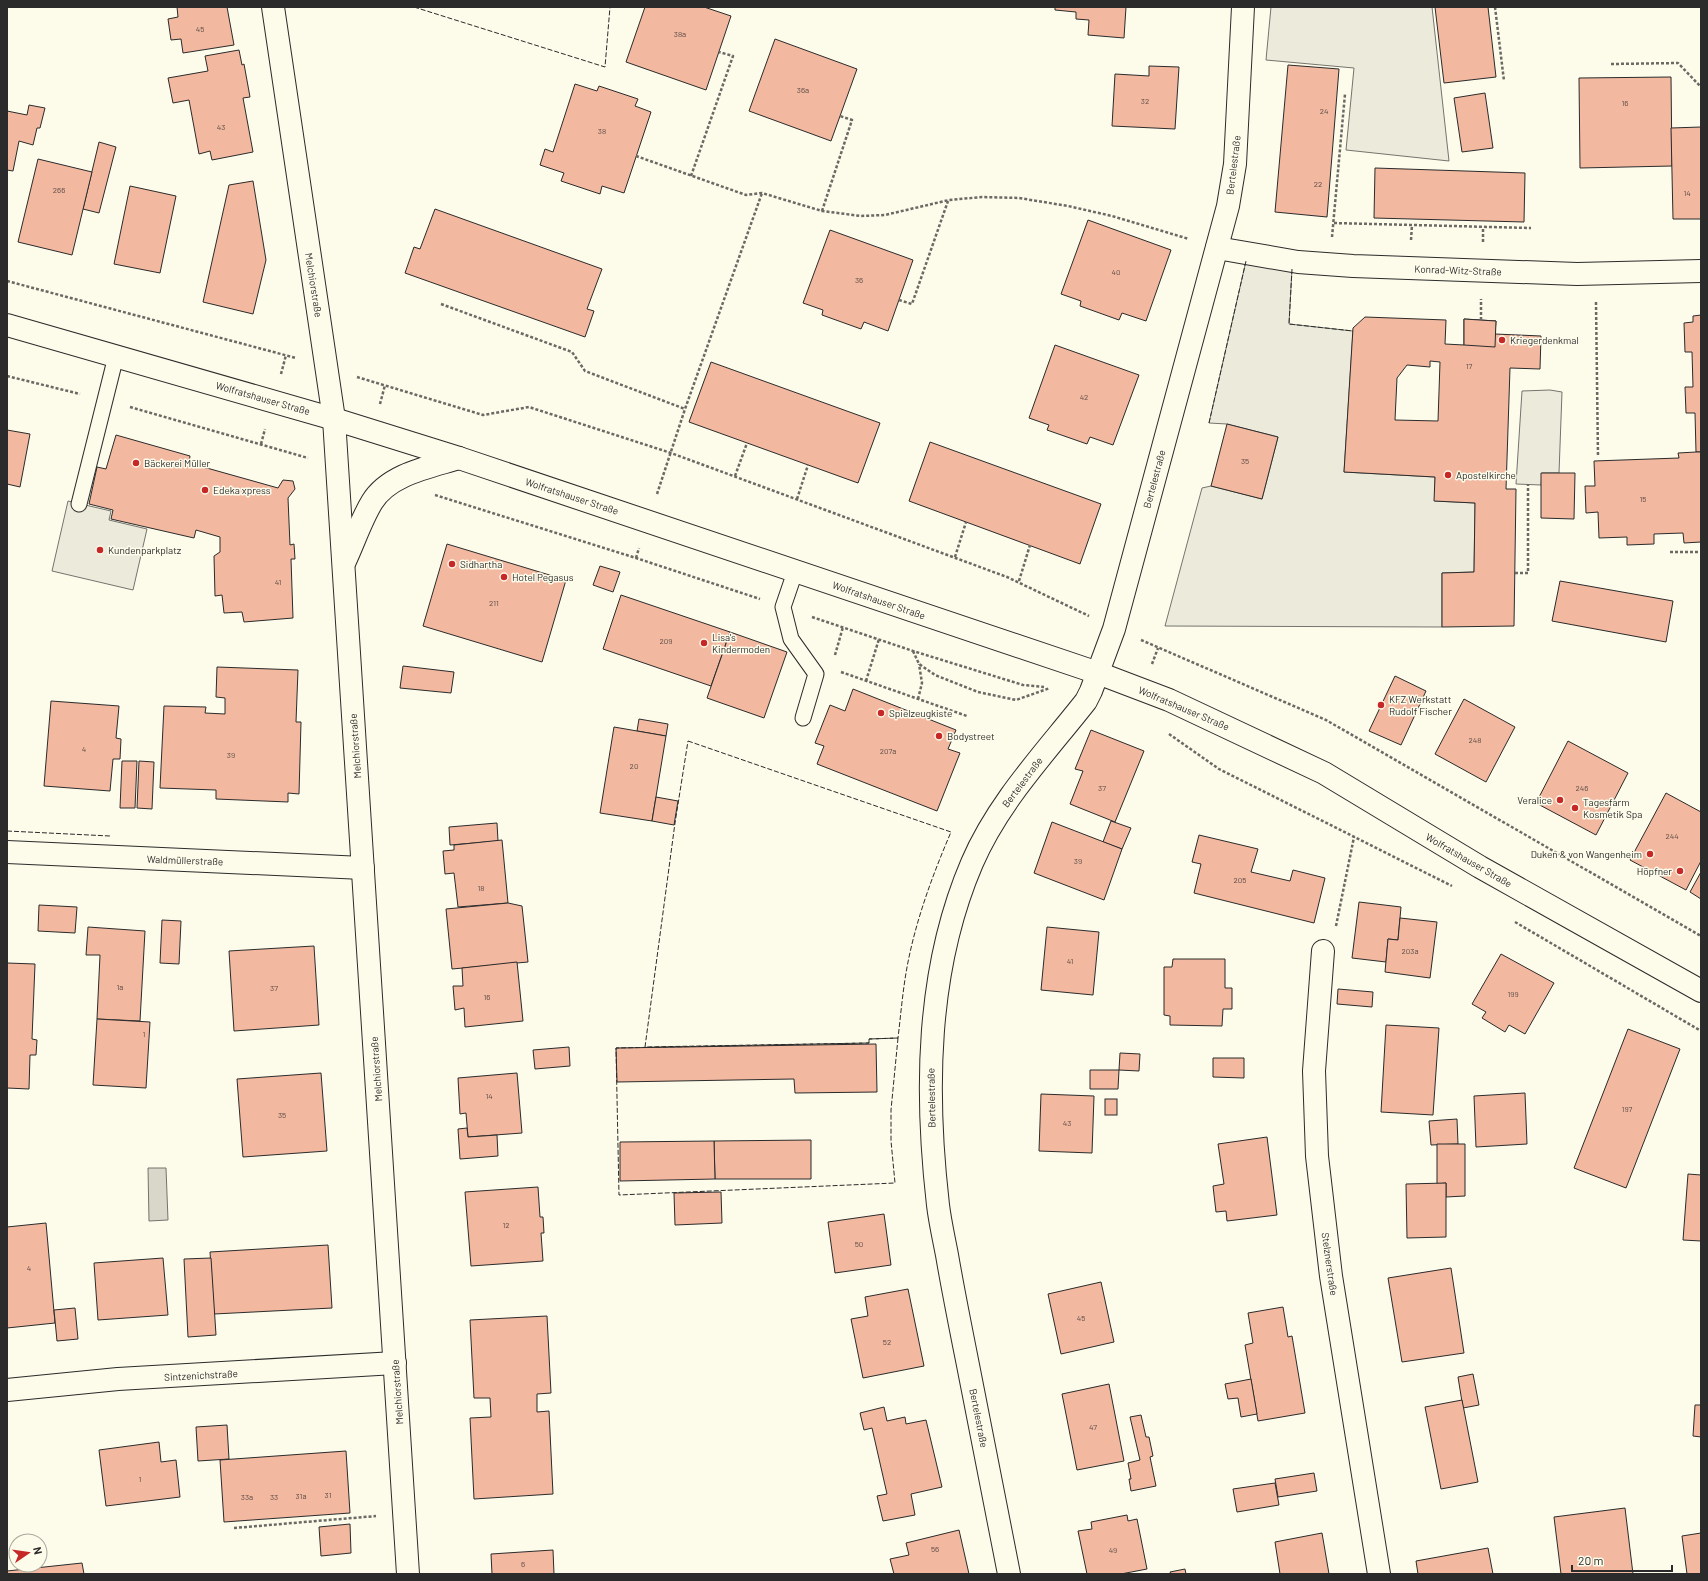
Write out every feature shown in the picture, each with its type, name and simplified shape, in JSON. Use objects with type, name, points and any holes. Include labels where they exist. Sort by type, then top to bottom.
[{"type":"street","name":"Melchiorstraße","points":[[273,7],[328,368],[334,419],[408,1574]]},
{"type":"street","name":"Bertelestraße","points":[[1010,1574],[956,1306],[938,1207],[932,1130],[930,1076],[934,1021],[941,968],[954,909],[972,862],[998,815],[1040,758],[1086,701],[1114,629],[1228,206],[1234,164],[1243,7]]},
{"type":"street","name":"Konrad-Witz-Straße","points":[[1217,248],[1298,262],[1327,264],[1577,274],[1701,271]]},
{"type":"street","name":"Wolfratshauser Straße","points":[[7,325],[334,419],[459,458],[1098,673],[1169,700],[1324,773],[1480,867],[1701,990]]},
{"type":"street","name":"Melchiorstraße","points":[[344,564],[373,501],[391,483],[420,470],[459,458]]},
{"type":"street","name":"Waldmüllerstraße","points":[[7,852],[363,868]]},
{"type":"street","name":"Stelznerstraße","points":[[1323,951],[1314,1071],[1317,1156],[1331,1276],[1379,1574]]},
{"type":"street","name":"Sintzenichstraße","points":[[7,1390],[118,1380],[395,1363]]},
{"type":"lane","points":[[80,504],[116,356]]},
{"type":"lane","points":[[795,572],[783,607],[791,639],[816,674],[803,718]]},
{"type":"path","points":[[1495,7],[1504,81]]},
{"type":"path","points":[[691,176],[733,56],[719,52]]},
{"type":"path","points":[[1612,64],[1678,63],[1701,87]]},
{"type":"path","points":[[1327,264],[1334,223],[1345,94]]},
{"type":"path","points":[[822,211],[852,120],[840,116]]},
{"type":"path","points":[[636,156],[746,195],[762,193],[822,211],[861,216],[884,215],[948,200],[982,197],[1019,198],[1068,206],[1112,216],[1217,248]]},
{"type":"path","points":[[636,558],[685,409],[762,193]]},
{"type":"path","points":[[899,300],[912,304],[948,200]]},
{"type":"path","points":[[1334,223],[1531,228]]},
{"type":"path","points":[[1596,274],[1598,457]]},
{"type":"path","points":[[7,281],[286,355]]},
{"type":"path","points":[[441,304],[572,352],[584,371],[685,409]]},
{"type":"path","points":[[328,368],[483,415],[530,407],[671,453],[1019,581],[1114,629],[1326,720],[1701,936]]},
{"type":"path","points":[[7,376],[105,400],[337,467]]},
{"type":"path","points":[[735,476],[747,443]]},
{"type":"path","points":[[797,499],[808,465]]},
{"type":"path","points":[[391,483],[636,558],[913,651],[1023,685],[1050,688],[1016,700],[958,686],[935,675],[919,664]]},
{"type":"path","points":[[1515,573],[1528,573],[1528,484]]},
{"type":"path","points":[[955,557],[966,522]]},
{"type":"path","points":[[1019,581],[1030,545]]},
{"type":"path","points":[[1670,552],[1701,552]]},
{"type":"path","points":[[833,661],[843,627]]},
{"type":"path","points":[[866,681],[879,639]]},
{"type":"path","points":[[913,651],[919,664],[922,684],[918,699]]},
{"type":"path","points":[[838,671],[967,716]]},
{"type":"path","points":[[1189,749],[1219,769],[1457,888]]},
{"type":"path","points":[[1323,951],[1334,936],[1354,836]]},
{"type":"path","points":[[1511,920],[1701,1031]]},
{"type":"path","points":[[234,1528],[404,1513]]},
{"type":"shaded area","points":[[1271,7],[1432,7],[1449,161],[1346,150],[1354,68],[1266,60]]},
{"type":"shaded area","points":[[1246,261],[1292,269],[1289,324],[1353,331],[1344,472],[1435,477],[1435,501],[1475,503],[1474,572],[1442,573],[1442,627],[1165,626],[1202,488],[1211,486],[1262,499],[1278,437],[1227,424],[1209,423]]},
{"type":"shaded area","points":[[1550,390],[1562,392],[1559,473],[1542,473],[1541,485],[1516,484],[1522,391]]},
{"type":"shaded area","name":"Kundenparkplatz","points":[[68,501],[111,511],[109,520],[147,529],[133,590],[52,571]]},
{"type":"shaded area","points":[[148,1168],[166,1168],[168,1220],[149,1221]]},
{"type":"building","points":[[177,7],[227,7],[234,45],[183,53],[181,39],[171,40],[168,19],[178,17]]},
{"type":"building","points":[[645,7],[704,7],[731,16],[706,90],[626,62]]},
{"type":"building","points":[[1055,7],[1126,7],[1124,38],[1088,35],[1089,20],[1076,19],[1076,12],[1055,10]]},
{"type":"building","points":[[1435,7],[1488,7],[1496,77],[1444,83]]},
{"type":"building","points":[[775,39],[857,69],[831,141],[749,111]]},
{"type":"building","points":[[239,50],[242,65],[244,64],[250,97],[243,98],[253,152],[212,160],[210,151],[199,154],[189,100],[173,103],[168,78],[208,71],[205,56]]},
{"type":"building","points":[[1288,65],[1339,69],[1327,217],[1275,212]]},
{"type":"building","points":[[1149,66],[1179,67],[1175,129],[1112,126],[1115,74],[1149,76]]},
{"type":"building","points":[[1671,77],[1672,166],[1580,168],[1579,78]]},
{"type":"building","points":[[575,84],[597,91],[599,86],[638,99],[635,106],[651,112],[624,193],[602,186],[600,194],[561,181],[564,173],[540,165],[545,149],[553,152]]},
{"type":"building","points":[[1485,93],[1493,148],[1462,152],[1454,98]]},
{"type":"building","points":[[29,105],[45,108],[40,128],[37,128],[33,145],[19,141],[13,171],[7,170],[7,111],[27,115]]},
{"type":"building","points":[[1701,127],[1701,219],[1673,219],[1671,128]]},
{"type":"building","points":[[99,142],[116,147],[99,213],[83,209]]},
{"type":"building","points":[[38,159],[92,172],[72,255],[18,242]]},
{"type":"building","points":[[1375,168],[1525,173],[1524,222],[1374,218]]},
{"type":"building","points":[[253,181],[266,260],[253,314],[203,302],[229,185]]},
{"type":"building","points":[[130,186],[176,196],[160,273],[114,264]]},
{"type":"building","points":[[435,209],[602,269],[587,309],[594,311],[585,337],[405,273],[414,247],[420,249]]},
{"type":"building","points":[[1088,220],[1171,250],[1146,321],[1122,313],[1119,320],[1080,306],[1081,301],[1061,294]]},
{"type":"building","points":[[830,230],[913,260],[888,331],[864,322],[861,329],[822,315],[823,310],[803,303]]},
{"type":"building","points":[[1701,315],[1701,452],[1696,452],[1695,413],[1686,413],[1685,387],[1693,387],[1692,352],[1685,352],[1684,323],[1693,322],[1693,316]]},
{"type":"building","name":"Apostelkirche","points":[[1365,317],[1446,320],[1445,344],[1464,345],[1464,319],[1496,321],[1495,334],[1541,336],[1540,369],[1510,368],[1506,489],[1516,489],[1514,626],[1442,627],[1442,573],[1474,572],[1475,503],[1434,501],[1435,477],[1344,472],[1353,328]],"holes":[[[1430,361],[1440,362],[1438,421],[1395,420],[1397,378],[1407,365],[1430,367]]]},
{"type":"building","points":[[1464,319],[1496,321],[1495,347],[1464,345]]},
{"type":"building","points":[[1055,345],[1139,375],[1113,445],[1090,437],[1087,444],[1047,430],[1049,425],[1029,418]]},
{"type":"building","points":[[711,362],[880,423],[858,483],[689,422]]},
{"type":"building","points":[[1227,424],[1278,437],[1262,499],[1211,486]]},
{"type":"building","points":[[7,430],[30,434],[20,487],[7,484]]},
{"type":"building","points":[[116,435],[190,456],[189,463],[278,488],[283,480],[293,481],[295,489],[288,498],[290,545],[294,544],[295,559],[291,559],[293,618],[244,622],[242,612],[224,613],[222,595],[215,596],[214,556],[220,552],[220,537],[196,530],[194,538],[111,519],[113,510],[89,504],[97,467],[106,469]]},
{"type":"building","points":[[930,442],[1101,504],[1080,564],[909,501]]},
{"type":"building","points":[[1701,452],[1701,542],[1684,543],[1683,533],[1654,534],[1654,544],[1627,545],[1627,537],[1599,538],[1598,512],[1586,513],[1585,486],[1595,486],[1594,461],[1679,458],[1678,453]]},
{"type":"building","points":[[1541,473],[1575,473],[1574,519],[1541,518]]},
{"type":"building","points":[[447,544],[566,580],[542,662],[423,626]]},
{"type":"building","points":[[600,566],[620,572],[613,592],[593,585]]},
{"type":"building","points":[[1560,581],[1673,601],[1666,642],[1552,621]]},
{"type":"building","points":[[621,595],[730,632],[711,686],[603,649]]},
{"type":"building","points":[[730,632],[787,652],[764,718],[707,698]]},
{"type":"building","points":[[403,666],[454,672],[451,693],[400,688]]},
{"type":"building","points":[[217,667],[298,670],[296,722],[301,722],[299,794],[288,793],[288,802],[216,799],[216,790],[160,788],[164,706],[206,707],[205,713],[225,714],[225,698],[216,697]]},
{"type":"building","points":[[1395,676],[1426,691],[1401,745],[1369,731]]},
{"type":"building","points":[[853,689],[956,730],[948,749],[960,753],[937,811],[817,764],[824,746],[815,743],[830,705],[845,711]]},
{"type":"building","points":[[1464,699],[1515,727],[1486,782],[1435,754]]},
{"type":"building","points":[[51,701],[119,706],[116,738],[121,739],[120,759],[113,759],[110,791],[44,786]]},
{"type":"building","points":[[639,719],[668,724],[666,736],[637,731]]},
{"type":"building","points":[[614,727],[666,736],[652,821],[600,813]]},
{"type":"building","points":[[1091,730],[1144,751],[1115,822],[1070,804],[1083,771],[1075,769]]},
{"type":"building","points":[[1568,741],[1628,773],[1596,835],[1536,803]]},
{"type":"building","points":[[122,761],[137,761],[135,808],[120,808]]},
{"type":"building","points":[[139,761],[154,762],[152,809],[137,808]]},
{"type":"building","points":[[1666,793],[1701,812],[1701,861],[1686,890],[1630,860]]},
{"type":"building","points":[[656,797],[678,801],[674,825],[652,821]]},
{"type":"building","points":[[1111,821],[1131,828],[1122,849],[1103,842]]},
{"type":"building","points":[[1052,822],[1122,849],[1104,900],[1034,873]]},
{"type":"building","points":[[497,823],[498,841],[450,845],[449,827]]},
{"type":"building","points":[[1199,835],[1258,849],[1251,872],[1290,881],[1293,870],[1325,878],[1314,923],[1194,893],[1201,864],[1192,862]]},
{"type":"building","points":[[502,840],[508,903],[458,907],[454,873],[445,874],[443,851],[454,850],[454,845]]},
{"type":"building","points":[[1701,872],[1701,899],[1690,892]]},
{"type":"building","points":[[1359,902],[1401,907],[1398,940],[1388,939],[1386,962],[1352,958]]},
{"type":"building","points":[[508,903],[522,906],[528,962],[452,969],[446,909]]},
{"type":"building","points":[[39,905],[77,907],[75,933],[38,931]]},
{"type":"building","points":[[1400,918],[1437,922],[1430,978],[1385,972],[1388,939],[1398,940]]},
{"type":"building","points":[[162,920],[181,921],[179,964],[160,963]]},
{"type":"building","points":[[88,927],[145,931],[140,1021],[97,1019],[100,955],[86,955]]},
{"type":"building","points":[[1047,927],[1099,932],[1093,995],[1041,990]]},
{"type":"building","points":[[314,946],[319,1025],[234,1031],[229,951]]},
{"type":"building","points":[[1501,954],[1554,983],[1525,1034],[1509,1025],[1505,1032],[1482,1018],[1486,1012],[1472,1004]]},
{"type":"building","points":[[1173,959],[1225,959],[1225,988],[1232,988],[1232,1009],[1223,1009],[1222,1026],[1170,1025],[1170,1016],[1164,1015],[1164,967],[1172,967]]},
{"type":"building","points":[[517,962],[523,1021],[465,1027],[464,1008],[455,1010],[453,986],[463,986],[462,968]]},
{"type":"building","points":[[7,963],[35,964],[32,1039],[37,1040],[36,1055],[30,1055],[29,1089],[7,1088]]},
{"type":"building","points":[[1338,989],[1373,992],[1372,1007],[1337,1004]]},
{"type":"building","points":[[97,1019],[150,1022],[146,1088],[93,1085]]},
{"type":"building","points":[[1386,1025],[1439,1028],[1433,1115],[1381,1112]]},
{"type":"building","points":[[1628,1029],[1680,1049],[1626,1188],[1574,1168]]},
{"type":"building","points":[[876,1044],[877,1092],[795,1093],[794,1079],[617,1082],[616,1048]]},
{"type":"building","points":[[569,1047],[570,1066],[535,1069],[533,1050]]},
{"type":"building","points":[[1120,1053],[1140,1054],[1139,1071],[1119,1070]]},
{"type":"building","points":[[1213,1058],[1244,1058],[1244,1078],[1213,1077]]},
{"type":"building","points":[[1090,1070],[1119,1070],[1118,1089],[1090,1089]]},
{"type":"building","points":[[321,1073],[327,1151],[243,1157],[237,1079]]},
{"type":"building","points":[[517,1073],[522,1133],[468,1137],[466,1113],[460,1114],[458,1078]]},
{"type":"building","points":[[1525,1093],[1527,1144],[1476,1147],[1474,1096]]},
{"type":"building","points":[[1041,1094],[1094,1096],[1092,1153],[1039,1151]]},
{"type":"building","points":[[1105,1099],[1117,1099],[1117,1115],[1105,1115]]},
{"type":"building","points":[[1457,1119],[1458,1144],[1431,1145],[1429,1121]]},
{"type":"building","points":[[467,1128],[468,1137],[497,1135],[498,1156],[460,1159],[458,1129]]},
{"type":"building","points":[[1267,1137],[1277,1215],[1227,1221],[1226,1211],[1216,1212],[1213,1186],[1224,1184],[1218,1144]]},
{"type":"building","points":[[811,1140],[811,1179],[715,1179],[714,1141]]},
{"type":"building","points":[[714,1141],[715,1179],[620,1181],[620,1142]]},
{"type":"building","points":[[1437,1144],[1465,1144],[1465,1196],[1446,1197],[1446,1183],[1437,1184]]},
{"type":"building","points":[[1688,1174],[1701,1175],[1701,1241],[1683,1240]]},
{"type":"building","points":[[1446,1183],[1446,1237],[1407,1238],[1406,1184]]},
{"type":"building","points":[[538,1187],[540,1217],[543,1217],[544,1233],[541,1233],[543,1261],[471,1266],[465,1192]]},
{"type":"building","points":[[721,1192],[722,1223],[675,1225],[674,1193]]},
{"type":"building","points":[[884,1214],[891,1265],[835,1273],[828,1222]]},
{"type":"building","points":[[46,1223],[55,1323],[7,1328],[7,1227]]},
{"type":"building","points":[[328,1245],[332,1308],[214,1314],[210,1252]]},
{"type":"building","points":[[163,1258],[168,1315],[98,1320],[94,1263]]},
{"type":"building","points":[[211,1258],[216,1335],[188,1337],[184,1259]]},
{"type":"building","points":[[1451,1268],[1464,1353],[1402,1362],[1388,1278]]},
{"type":"building","points":[[1101,1282],[1114,1342],[1061,1354],[1048,1294]]},
{"type":"building","points":[[908,1289],[924,1366],[863,1378],[851,1319],[868,1316],[865,1297]]},
{"type":"building","points":[[1283,1307],[1288,1337],[1292,1336],[1305,1413],[1258,1421],[1245,1345],[1253,1343],[1248,1313]]},
{"type":"building","points":[[75,1308],[78,1339],[57,1341],[54,1310]]},
{"type":"building","points":[[547,1316],[551,1393],[537,1394],[537,1412],[549,1411],[553,1494],[474,1499],[470,1418],[491,1417],[490,1398],[474,1398],[470,1320]]},
{"type":"building","points":[[1473,1374],[1479,1405],[1463,1408],[1458,1377]]},
{"type":"building","points":[[1251,1379],[1257,1414],[1241,1417],[1238,1398],[1228,1399],[1225,1384]]},
{"type":"building","points":[[1109,1384],[1124,1461],[1077,1470],[1062,1394]]},
{"type":"building","points":[[1462,1400],[1478,1482],[1441,1489],[1425,1407]]},
{"type":"building","points":[[1695,1405],[1701,1405],[1701,1437],[1693,1436]]},
{"type":"building","points":[[884,1407],[887,1421],[905,1417],[906,1424],[926,1420],[942,1487],[911,1494],[915,1515],[883,1521],[877,1496],[887,1494],[872,1428],[864,1430],[860,1413]]},
{"type":"building","points":[[1141,1415],[1146,1437],[1149,1437],[1153,1456],[1150,1457],[1156,1486],[1131,1491],[1129,1479],[1131,1479],[1128,1463],[1140,1460],[1130,1417]]},
{"type":"building","points":[[227,1425],[229,1459],[198,1461],[196,1427]]},
{"type":"building","points":[[159,1442],[161,1462],[176,1460],[180,1497],[106,1506],[99,1450]]},
{"type":"building","points":[[346,1451],[350,1513],[224,1522],[220,1460]]},
{"type":"building","points":[[1314,1473],[1317,1491],[1278,1497],[1275,1479]]},
{"type":"building","points":[[1275,1483],[1279,1505],[1237,1512],[1233,1489]]},
{"type":"building","points":[[1625,1508],[1633,1574],[1561,1574],[1554,1517]]},
{"type":"building","points":[[1127,1515],[1128,1521],[1137,1519],[1147,1569],[1121,1574],[1087,1574],[1078,1531],[1092,1529],[1091,1522]]},
{"type":"building","points":[[350,1524],[351,1553],[321,1556],[319,1527]]},
{"type":"building","points":[[959,1530],[969,1574],[894,1574],[890,1559],[909,1555],[906,1543]]},
{"type":"building","points":[[1322,1533],[1329,1574],[1280,1574],[1275,1542]]},
{"type":"building","points":[[1701,1533],[1701,1574],[1687,1574],[1682,1536]]},
{"type":"building","points":[[1488,1548],[1493,1574],[1418,1574],[1416,1561]]},
{"type":"building","points":[[553,1550],[554,1574],[492,1574],[491,1554]]},
{"type":"building","points":[[82,1563],[84,1574],[7,1574],[8,1571],[8,1573],[48,1573],[48,1567]]},
{"type":"building","points":[[1185,1569],[1186,1574],[1171,1574],[1170,1572]]},
{"type":"fence","points":[[414,7],[605,67],[610,7]]},
{"type":"fence","points":[[1209,423],[1246,261]]},
{"type":"fence","points":[[1292,269],[1289,324],[1353,331]]},
{"type":"fence","points":[[688,741],[951,832],[926,896],[916,929],[908,962],[898,1038],[869,1039],[869,1043],[645,1047],[675,823],[688,741]]},
{"type":"fence","points":[[7,831],[110,836]]},
{"type":"fence","points":[[898,1038],[891,1110],[891,1141],[895,1183],[619,1195],[616,1048],[869,1043],[869,1039],[898,1038]]},
{"type":"place","name":"Kriegerdenkmal","points":[[1502,340]]},
{"type":"place","name":"Bäckerei Müller","points":[[136,463]]},
{"type":"place","name":"Apostelkirche","points":[[1448,475]]},
{"type":"place","name":"Edeka xpress","points":[[205,490]]},
{"type":"place","name":"Kundenparkplatz","points":[[100,550]]},
{"type":"place","name":"Sidhartha","points":[[452,564]]},
{"type":"place","name":"Hotel Pegasus","points":[[504,577]]},
{"type":"place","name":"Lisa's Kindermoden","points":[[704,643]]},
{"type":"place","name":"KFZ Werkstatt Rudolf Fischer","points":[[1381,705]]},
{"type":"place","name":"Spielzeugkiste","points":[[881,713]]},
{"type":"place","name":"Bodystreet","points":[[939,736]]},
{"type":"place","name":"Veralice","points":[[1560,800]]},
{"type":"place","name":"Tagesfarm Kosmetik Spa","points":[[1575,808]]},
{"type":"place","name":"Duken & von Wangenheim","points":[[1650,854]]},
{"type":"place","name":"Höpfner","points":[[1680,871]]}]
